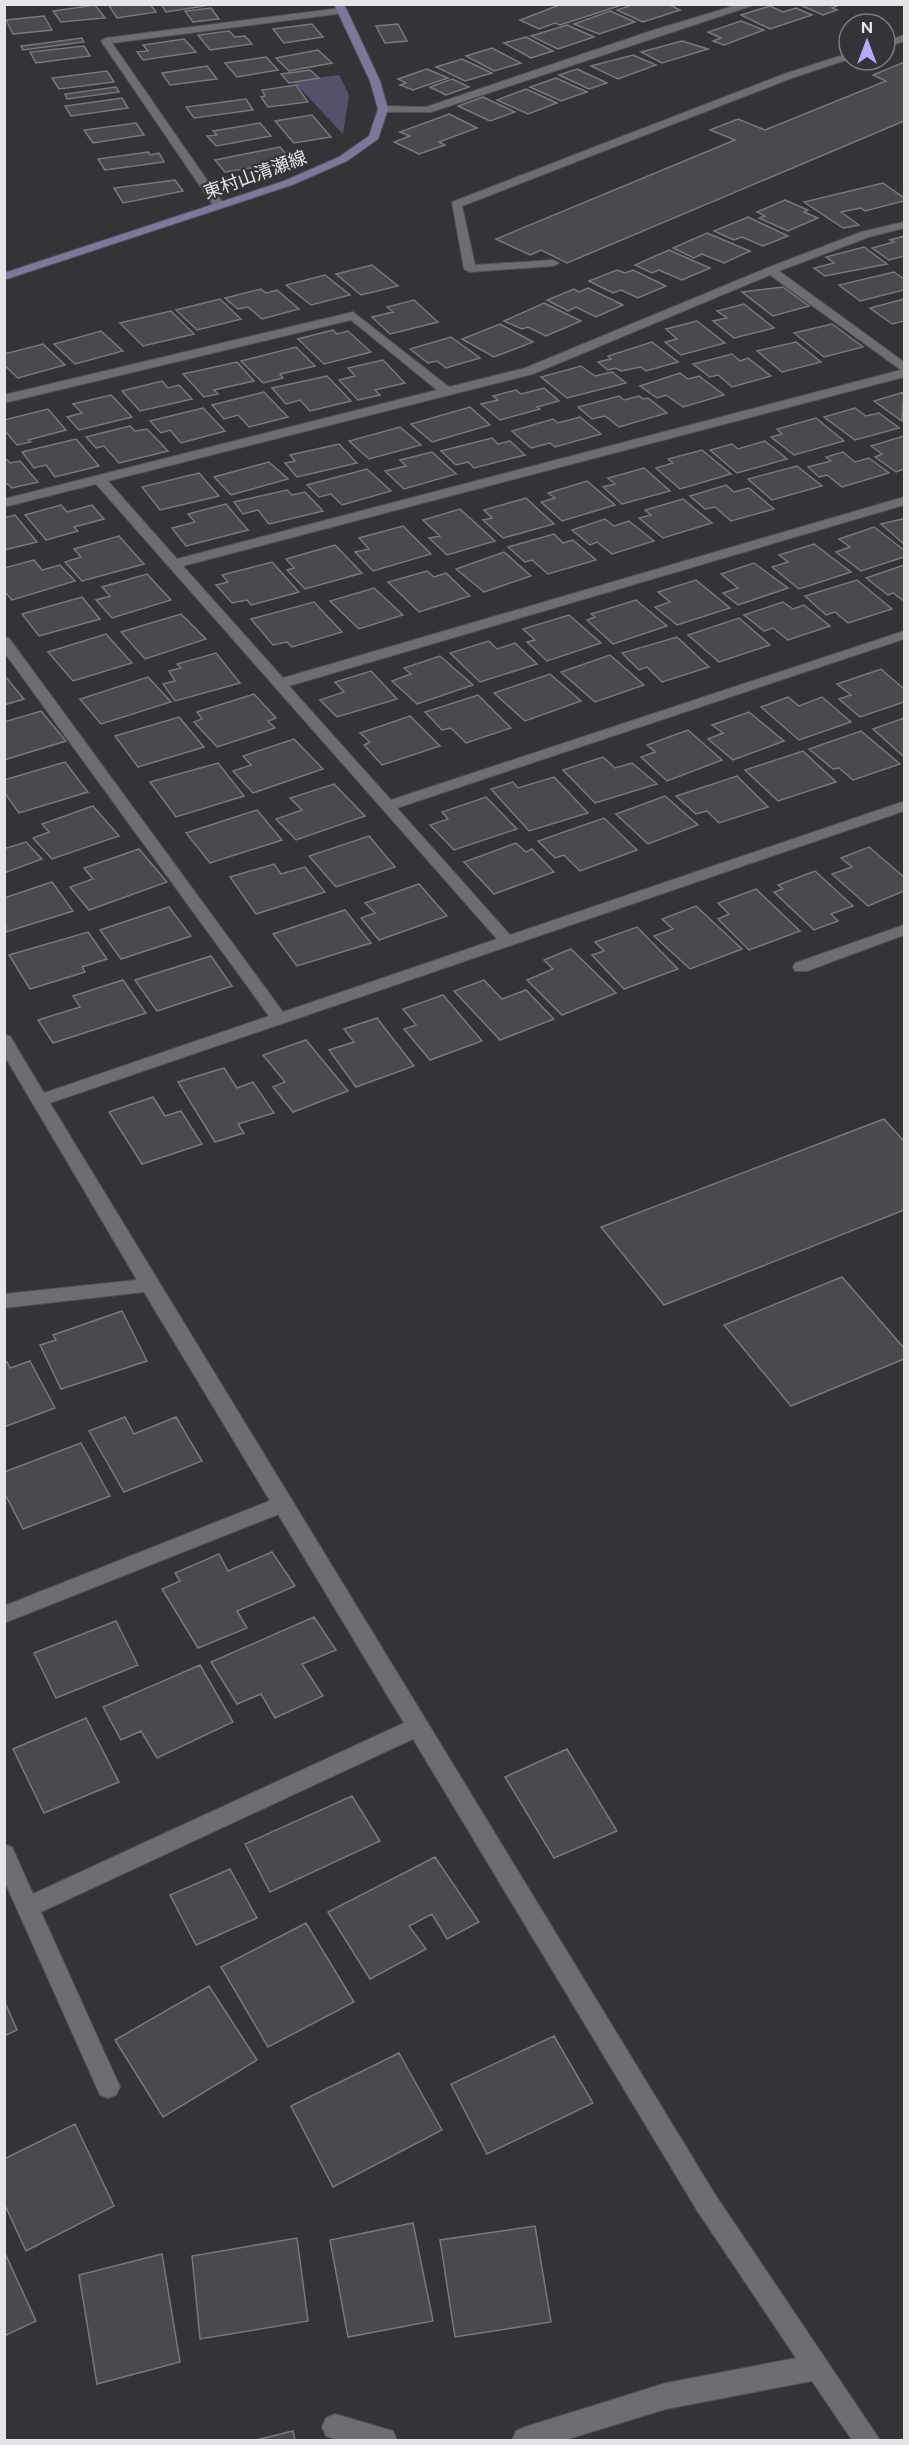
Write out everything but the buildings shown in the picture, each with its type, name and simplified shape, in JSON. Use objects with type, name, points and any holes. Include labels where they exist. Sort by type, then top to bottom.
[{"type":"main road","points":[[340,8],[375,81],[383,109]]},
{"type":"main road","name":"東村山清瀬線","points":[[4,277],[288,183],[343,159],[374,137],[383,109]]},
{"type":"street","points":[[383,109],[427,110],[658,32],[752,4]]},
{"type":"street","points":[[219,206],[106,41],[340,8]]},
{"type":"street","points":[[553,263],[470,269],[456,204],[788,76],[837,60]]},
{"type":"street","points":[[4,503],[529,371],[771,270],[865,234],[904,225]]},
{"type":"street","points":[[771,270],[904,367]]},
{"type":"street","points":[[4,399],[353,316],[447,392]]},
{"type":"street","points":[[173,564],[904,373]]},
{"type":"street","points":[[99,479],[506,940]]},
{"type":"street","points":[[279,684],[904,501]]},
{"type":"street","points":[[387,806],[904,635]]},
{"type":"street","points":[[4,641],[278,1017]]},
{"type":"street","points":[[41,1100],[278,1017],[904,806]]},
{"type":"street","points":[[801,967],[904,930]]},
{"type":"street","points":[[4,1040],[149,1285],[707,2204],[867,2440]]},
{"type":"street","points":[[4,1301],[149,1285]]},
{"type":"street","points":[[4,1615],[282,1504]]},
{"type":"street","points":[[28,1907],[417,1727]]},
{"type":"street","points":[[4,1854],[108,2087]]},
{"type":"street","points":[[525,2440],[666,2396],[818,2367]]},
{"type":"street","points":[[334,2427],[384,2440]]},
{"type":"shaded area","points":[[339,75],[349,95],[343,134],[293,81]]}]
